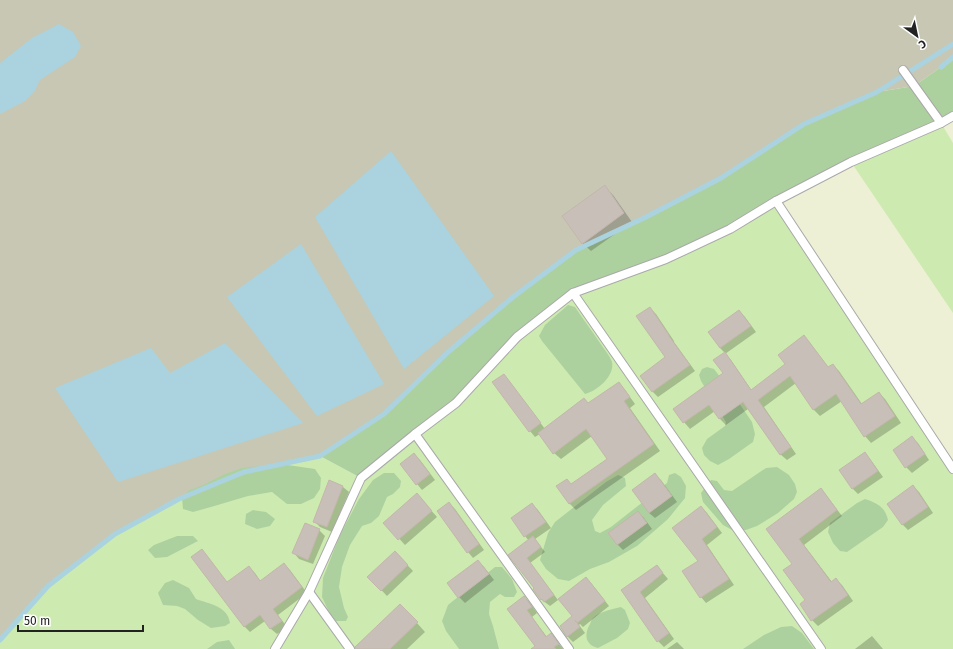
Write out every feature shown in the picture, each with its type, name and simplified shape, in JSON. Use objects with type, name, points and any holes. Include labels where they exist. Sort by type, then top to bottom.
[{"type":"lane","points":[[903,70],[941,123]]},
{"type":"lane","points":[[275,649],[309,592],[361,478],[456,402],[517,337],[573,293],[666,259],[730,229],[776,201],[850,162],[941,123],[953,116]]},
{"type":"lane","points":[[776,201],[953,469]]},
{"type":"lane","points":[[573,293],[820,649]]},
{"type":"lane","points":[[415,434],[569,649]]},
{"type":"lane","points":[[309,592],[350,649]]},
{"type":"shaded area","points":[[0,0],[953,0],[953,57],[914,86],[877,92],[804,124],[721,178],[646,217],[576,250],[447,353],[384,414],[320,456],[244,472],[179,499],[115,534],[48,586],[0,639]]},
{"type":"shaded area","points":[[953,116],[953,469],[776,201]]},
{"type":"green space","points":[[953,57],[953,116],[851,162],[730,229],[573,293],[517,337],[456,403],[361,478],[320,456],[384,414],[447,353],[513,297],[576,250],[646,217],[721,178],[804,124],[877,92],[914,86]]},
{"type":"green space","points":[[941,123],[953,143],[953,313],[851,162]]},
{"type":"green space","points":[[776,201],[953,469],[953,649],[0,649],[0,639],[48,586],[115,534],[179,499],[244,472],[320,456],[361,478],[517,337],[573,293]]},
{"type":"green space","points":[[568,305],[575,307],[607,352],[612,362],[611,372],[604,382],[595,390],[585,394],[539,336],[545,325]]},
{"type":"green space","points":[[707,367],[714,369],[730,390],[752,422],[755,434],[753,442],[718,465],[710,461],[704,455],[702,448],[707,439],[725,426],[726,422],[701,381],[699,375],[702,369]]},
{"type":"green space","points":[[281,464],[315,469],[321,478],[320,489],[314,498],[301,504],[287,504],[272,492],[248,496],[193,512],[183,509],[182,498],[188,491],[225,474],[242,468]]},
{"type":"green space","points":[[777,467],[789,475],[795,484],[797,492],[794,499],[778,513],[757,526],[746,530],[732,530],[723,525],[703,502],[701,493],[711,480],[717,481],[724,490],[732,491],[766,468]]},
{"type":"green space","points":[[384,473],[394,473],[401,481],[400,487],[393,494],[387,497],[379,516],[371,523],[362,526],[350,545],[342,567],[339,587],[344,608],[348,617],[346,621],[336,621],[330,614],[322,597],[323,578],[340,535],[359,499],[373,480]]},
{"type":"green space","points":[[675,473],[681,477],[686,486],[685,498],[668,519],[637,546],[609,562],[590,569],[569,581],[558,579],[546,569],[540,560],[548,533],[555,522],[606,482],[618,475],[625,478],[626,486],[603,505],[592,520],[595,531],[600,533],[611,527],[667,483],[669,475]]},
{"type":"green space","points":[[865,499],[880,506],[885,512],[888,520],[883,527],[847,552],[840,551],[833,543],[828,532],[830,523],[857,503]]},
{"type":"green space","points":[[253,510],[266,512],[275,519],[270,526],[257,529],[245,524],[246,514]]},
{"type":"green space","points":[[177,536],[193,536],[198,541],[167,557],[155,558],[148,550],[154,545]]},
{"type":"green space","points":[[495,567],[502,567],[512,579],[517,592],[514,597],[505,597],[500,594],[490,602],[489,614],[499,649],[459,649],[446,631],[442,621],[448,605]]},
{"type":"green space","points":[[173,580],[189,588],[196,599],[222,609],[226,613],[230,623],[225,626],[211,628],[198,620],[185,609],[177,606],[163,605],[158,593],[165,583]]},
{"type":"green space","points":[[621,607],[625,610],[630,623],[628,629],[617,638],[598,648],[590,644],[586,635],[592,619],[602,612]]},
{"type":"green space","points":[[792,626],[802,633],[814,649],[743,649],[764,635],[781,627]]},
{"type":"green space","points":[[229,640],[235,649],[207,649],[217,642]]},
{"type":"water","points":[[59,24],[73,32],[81,46],[75,57],[40,80],[34,92],[25,101],[0,114],[0,63],[32,38]]},
{"type":"water","points":[[391,151],[494,296],[404,369],[315,217]]},
{"type":"water","points":[[301,244],[384,384],[317,416],[227,297]]},
{"type":"water","points":[[225,343],[303,423],[118,482],[55,388],[151,348],[170,373]]},
{"type":"building","points":[[605,185],[624,213],[582,244],[562,216]]},
{"type":"building","points":[[650,307],[690,365],[652,392],[640,376],[665,357],[636,316]]},
{"type":"building","points":[[739,310],[751,326],[720,348],[708,332]]},
{"type":"building","points":[[804,335],[828,367],[833,364],[861,404],[879,392],[895,416],[864,437],[836,394],[813,410],[790,376],[758,400],[791,447],[780,455],[743,402],[719,419],[709,405],[683,423],[673,409],[723,373],[713,360],[725,352],[751,390],[785,364],[778,355]]},
{"type":"building","points":[[504,374],[541,423],[529,432],[492,382]]},
{"type":"building","points":[[619,382],[630,397],[624,401],[654,444],[569,504],[556,486],[567,479],[571,484],[607,459],[586,429],[553,454],[538,433],[584,398],[588,403]]},
{"type":"building","points":[[912,436],[925,454],[905,468],[893,450]]},
{"type":"building","points":[[865,452],[878,471],[852,489],[839,470]]},
{"type":"building","points":[[414,453],[430,474],[416,485],[400,464]]},
{"type":"building","points":[[655,473],[672,496],[649,513],[632,490]]},
{"type":"building","points":[[329,480],[343,486],[327,527],[313,522]]},
{"type":"building","points":[[913,485],[928,507],[902,525],[887,504]]},
{"type":"building","points":[[821,488],[837,510],[799,539],[831,582],[836,578],[848,595],[811,621],[800,604],[805,600],[783,570],[792,564],[766,529]]},
{"type":"building","points":[[417,493],[432,511],[398,540],[383,523]]},
{"type":"building","points":[[449,502],[479,544],[467,553],[437,511]]},
{"type":"building","points":[[532,503],[546,522],[524,537],[511,518]]},
{"type":"building","points":[[701,506],[717,527],[702,539],[729,579],[700,598],[682,571],[698,561],[672,528]]},
{"type":"building","points":[[638,511],[647,523],[617,545],[608,533]]},
{"type":"building","points":[[305,523],[320,529],[308,560],[292,553]]},
{"type":"building","points":[[533,536],[541,547],[527,558],[554,595],[544,602],[508,555]]},
{"type":"building","points":[[202,549],[227,582],[249,566],[260,581],[284,563],[302,587],[273,609],[282,621],[270,629],[260,615],[244,627],[191,557]]},
{"type":"building","points":[[395,551],[408,565],[381,591],[367,577]]},
{"type":"building","points":[[478,560],[489,574],[458,598],[447,583]]},
{"type":"building","points":[[657,565],[663,573],[640,592],[669,633],[657,642],[621,590]]},
{"type":"building","points":[[586,577],[605,601],[577,623],[580,627],[567,637],[560,626],[572,616],[558,599]]},
{"type":"building","points":[[524,596],[532,607],[527,610],[546,637],[551,633],[559,644],[554,647],[556,649],[531,649],[535,646],[507,609]]},
{"type":"building","points":[[400,604],[418,622],[390,649],[355,649],[355,647]]},
{"type":"waterway","points":[[0,640],[48,586],[115,534],[179,499],[244,472],[320,456],[384,414],[447,353],[513,297],[576,250],[646,217],[721,178],[804,124],[877,92],[953,44]]},
{"type":"waterway","points":[[941,67],[953,57]]}]
